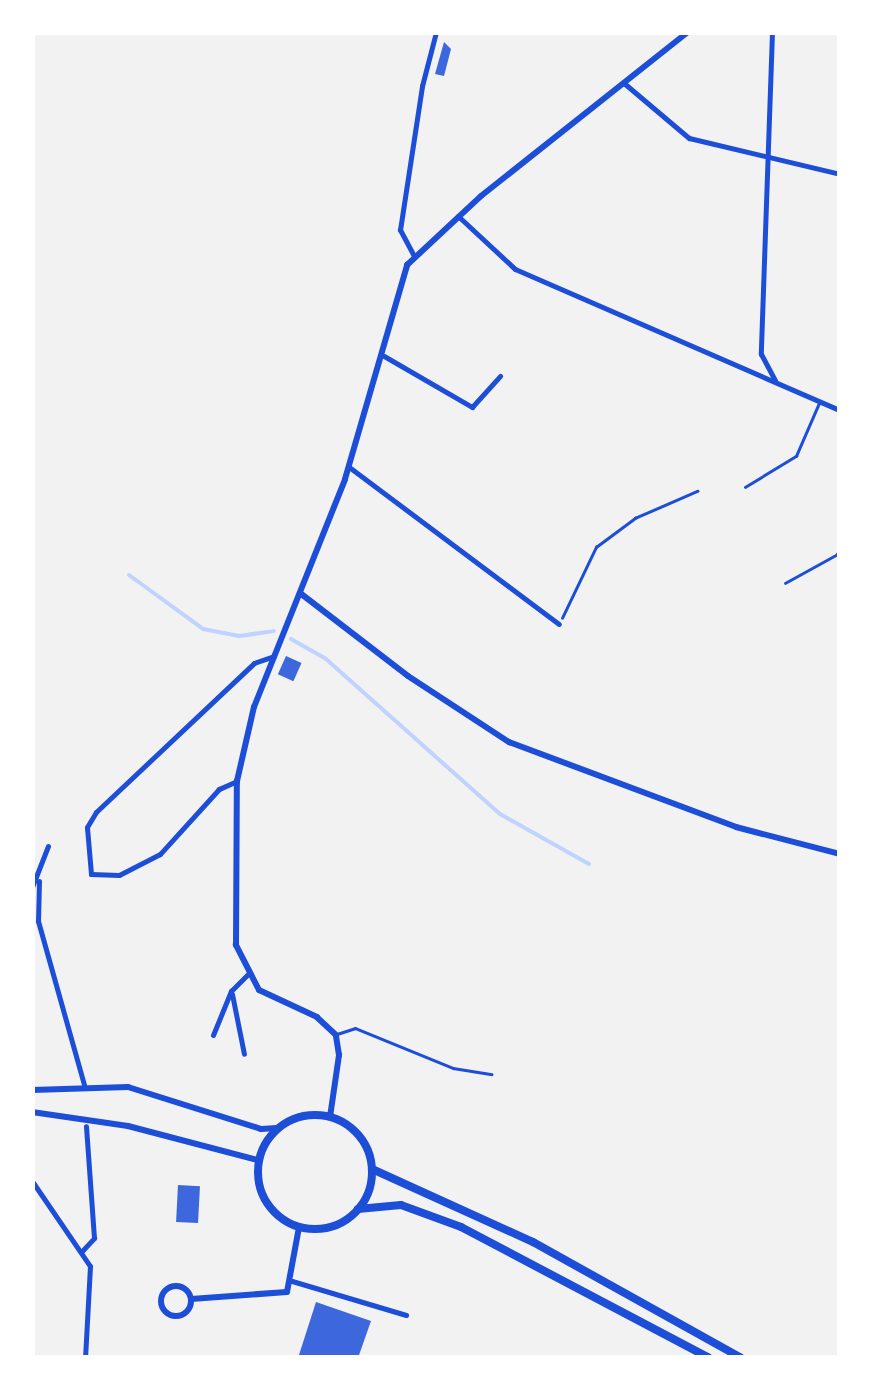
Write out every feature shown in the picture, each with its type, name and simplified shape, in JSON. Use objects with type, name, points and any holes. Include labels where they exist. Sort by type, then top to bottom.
[{"type":"main road","points":[[358,1209],[372,1169],[360,1136],[330,1116],[293,1118],[277,1128],[258,1160],[262,1194],[284,1220],[299,1227],[331,1226],[358,1209],[401,1205],[462,1226],[708,1358]]},
{"type":"main road","points":[[372,1169],[533,1242],[742,1358]]},
{"type":"street","points":[[414,256],[400,230],[422,86],[436,32]]},
{"type":"street","points":[[330,1116],[339,1055],[336,1035],[317,1017],[272,1002],[247,975],[236,945],[237,781],[246,732],[349,467],[384,356],[400,283],[414,256],[458,216],[688,32]]},
{"type":"street","points":[[772,32],[762,354],[777,383]]},
{"type":"street","points":[[625,84],[689,138],[840,174]]},
{"type":"street","points":[[458,216],[515,269],[840,410]]},
{"type":"street","points":[[384,356],[472,407],[500,376]]},
{"type":"street","points":[[349,467],[559,624]]},
{"type":"street","points":[[300,593],[408,676],[509,742],[736,827],[840,854]]},
{"type":"street","points":[[237,781],[219,789],[160,854],[120,874],[91,874],[87,828],[96,812],[254,664],[274,656]]},
{"type":"street","points":[[48,846],[39,881],[38,922],[84,1085]]},
{"type":"street","points":[[32,887],[39,881]]},
{"type":"street","points":[[214,1035],[232,991],[247,975]]},
{"type":"street","points":[[232,991],[244,1054]]},
{"type":"street","points":[[32,1090],[128,1087],[261,1129],[277,1128]]},
{"type":"street","points":[[32,1112],[128,1126],[258,1160]]},
{"type":"street","points":[[82,1251],[94,1238],[86,1126]]},
{"type":"street","points":[[32,1181],[90,1266],[92,1311],[85,1358]]},
{"type":"street","points":[[191,1298],[178,1316],[161,1303],[174,1286],[191,1298],[287,1292],[299,1227]]},
{"type":"street","points":[[292,1281],[406,1315]]},
{"type":"lane","points":[[745,487],[796,456],[820,402]]},
{"type":"lane","points":[[785,584],[839,554]]},
{"type":"lane","points":[[336,1035],[355,1028],[453,1068],[492,1074]]},
{"type":"path","points":[[559,624],[596,547],[635,518],[697,491]]},
{"type":"building","points":[[444,42],[451,49],[444,76],[435,74]]},
{"type":"building","points":[[286,656],[302,663],[293,681],[278,674]]},
{"type":"building","points":[[178,1185],[200,1186],[198,1223],[176,1222]]},
{"type":"building","points":[[316,1302],[371,1321],[358,1358],[298,1358]]},
{"type":"waterway","points":[[129,575],[203,629],[239,636],[274,631]]},
{"type":"waterway","points":[[291,639],[326,659],[500,814],[589,864]]}]
